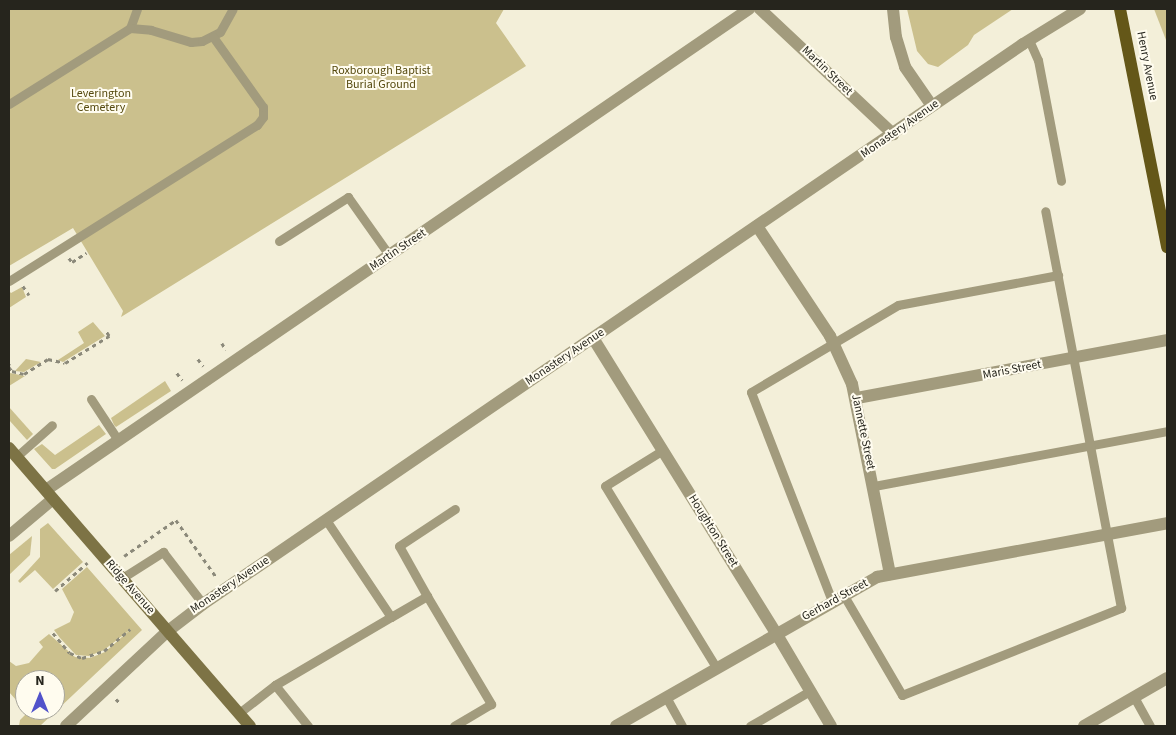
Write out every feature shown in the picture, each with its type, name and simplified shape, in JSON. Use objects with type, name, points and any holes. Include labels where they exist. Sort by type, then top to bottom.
[{"type":"main road","name":"Henry Avenue","points":[[1120,9],[1167,246]]},
{"type":"main road","name":"Ridge Avenue","points":[[12,453],[250,726]]},
{"type":"street","name":"Martin Street","points":[[9,536],[49,495],[118,440],[750,9]]},
{"type":"street","name":"Martin Street","points":[[760,9],[893,134]]},
{"type":"street","points":[[893,9],[896,38],[905,67],[932,106]]},
{"type":"street","name":"Monastery Avenue","points":[[66,726],[168,631],[203,604],[1029,40],[1080,9]]},
{"type":"street","name":"Jannette Street","points":[[757,226],[834,343],[857,398],[890,574]]},
{"type":"street","name":"Houghton Street","points":[[593,338],[776,633],[831,726]]},
{"type":"street","name":"Maris Street","points":[[857,398],[1167,340]]},
{"type":"street","name":"Gerhard Street","points":[[616,726],[838,597],[890,574],[1167,523]]},
{"type":"street","points":[[1084,726],[1167,678]]},
{"type":"lane","points":[[130,28],[137,9]]},
{"type":"lane","points":[[9,104],[130,28],[151,30],[178,40],[202,41],[212,38],[228,22],[233,9]]},
{"type":"lane","points":[[9,281],[258,124],[263,117],[263,107],[212,38]]},
{"type":"lane","points":[[1029,40],[1038,60],[1061,182]]},
{"type":"lane","points":[[279,242],[348,197],[390,255]]},
{"type":"lane","points":[[1045,211],[1058,275],[1091,446],[1121,608],[902,695],[838,597],[751,392],[898,305],[1058,275]]},
{"type":"lane","points":[[91,399],[118,440]]},
{"type":"lane","points":[[12,453],[52,425]]},
{"type":"lane","points":[[874,486],[1167,431]]},
{"type":"lane","points":[[663,450],[605,486],[716,667]]},
{"type":"lane","points":[[454,726],[490,704],[399,546],[455,509]]},
{"type":"lane","points":[[326,520],[391,617]]},
{"type":"lane","points":[[122,578],[163,552],[203,604]]},
{"type":"lane","points":[[239,713],[275,685],[427,596]]},
{"type":"lane","points":[[275,685],[308,726]]},
{"type":"lane","points":[[750,726],[810,691]]},
{"type":"lane","points":[[666,698],[682,726]]},
{"type":"lane","points":[[1134,698],[1150,726]]},
{"type":"path","points":[[51,360],[64,363],[109,336],[106,330]]},
{"type":"path","points":[[222,342],[225,348]]},
{"type":"path","points":[[9,364],[12,371],[24,374],[55,358]]},
{"type":"path","points":[[198,359],[202,364]]},
{"type":"path","points":[[177,373],[181,378]]},
{"type":"path","points":[[55,591],[87,563]]},
{"type":"path","points":[[213,572],[216,578]]},
{"type":"path","points":[[53,633],[70,652],[82,658],[104,652],[130,629]]},
{"type":"path","points":[[116,699],[121,704]]},
{"type":"green space","points":[[9,9],[504,9],[496,23],[526,66],[121,317],[123,311],[73,228],[9,266]]},
{"type":"green space","points":[[907,9],[1013,9],[974,35],[968,45],[938,67],[928,64],[917,51]]},
{"type":"green space","points":[[1154,9],[1167,9],[1167,41],[1166,40]]},
{"type":"green space","points":[[22,287],[26,297],[9,308],[9,291],[11,293]]},
{"type":"green space","points":[[93,322],[105,336],[63,362],[58,360],[84,343],[78,332]]},
{"type":"green space","points":[[26,359],[41,362],[24,372],[15,371]]},
{"type":"green space","points":[[9,371],[10,373],[25,376],[9,386]]},
{"type":"green space","points":[[165,381],[171,391],[116,427],[114,425],[111,418]]},
{"type":"green space","points":[[9,407],[33,434],[27,440],[9,420]]},
{"type":"green space","points":[[99,425],[106,434],[55,469],[52,469],[34,449],[42,444],[55,455]]},
{"type":"green space","points":[[48,523],[83,562],[53,589],[35,570],[20,583],[18,581],[40,557],[40,529]]},
{"type":"green space","points":[[32,536],[30,555],[9,575],[9,555]]},
{"type":"green space","points":[[87,567],[142,630],[65,702],[65,670],[15,670],[15,699],[9,692],[9,661],[16,666],[29,663],[43,647],[39,642],[49,634],[75,657],[90,658],[105,652],[131,629],[104,650],[89,656],[76,655],[54,630],[70,622],[74,612],[62,589]]},
{"type":"green space","points":[[20,720],[46,720],[40,726],[19,726]]},
{"type":"park label","name":"Roxborough Baptist Burial Ground","points":[[381,78]]},
{"type":"park label","name":"Leverington Cemetery","points":[[101,101]]}]
